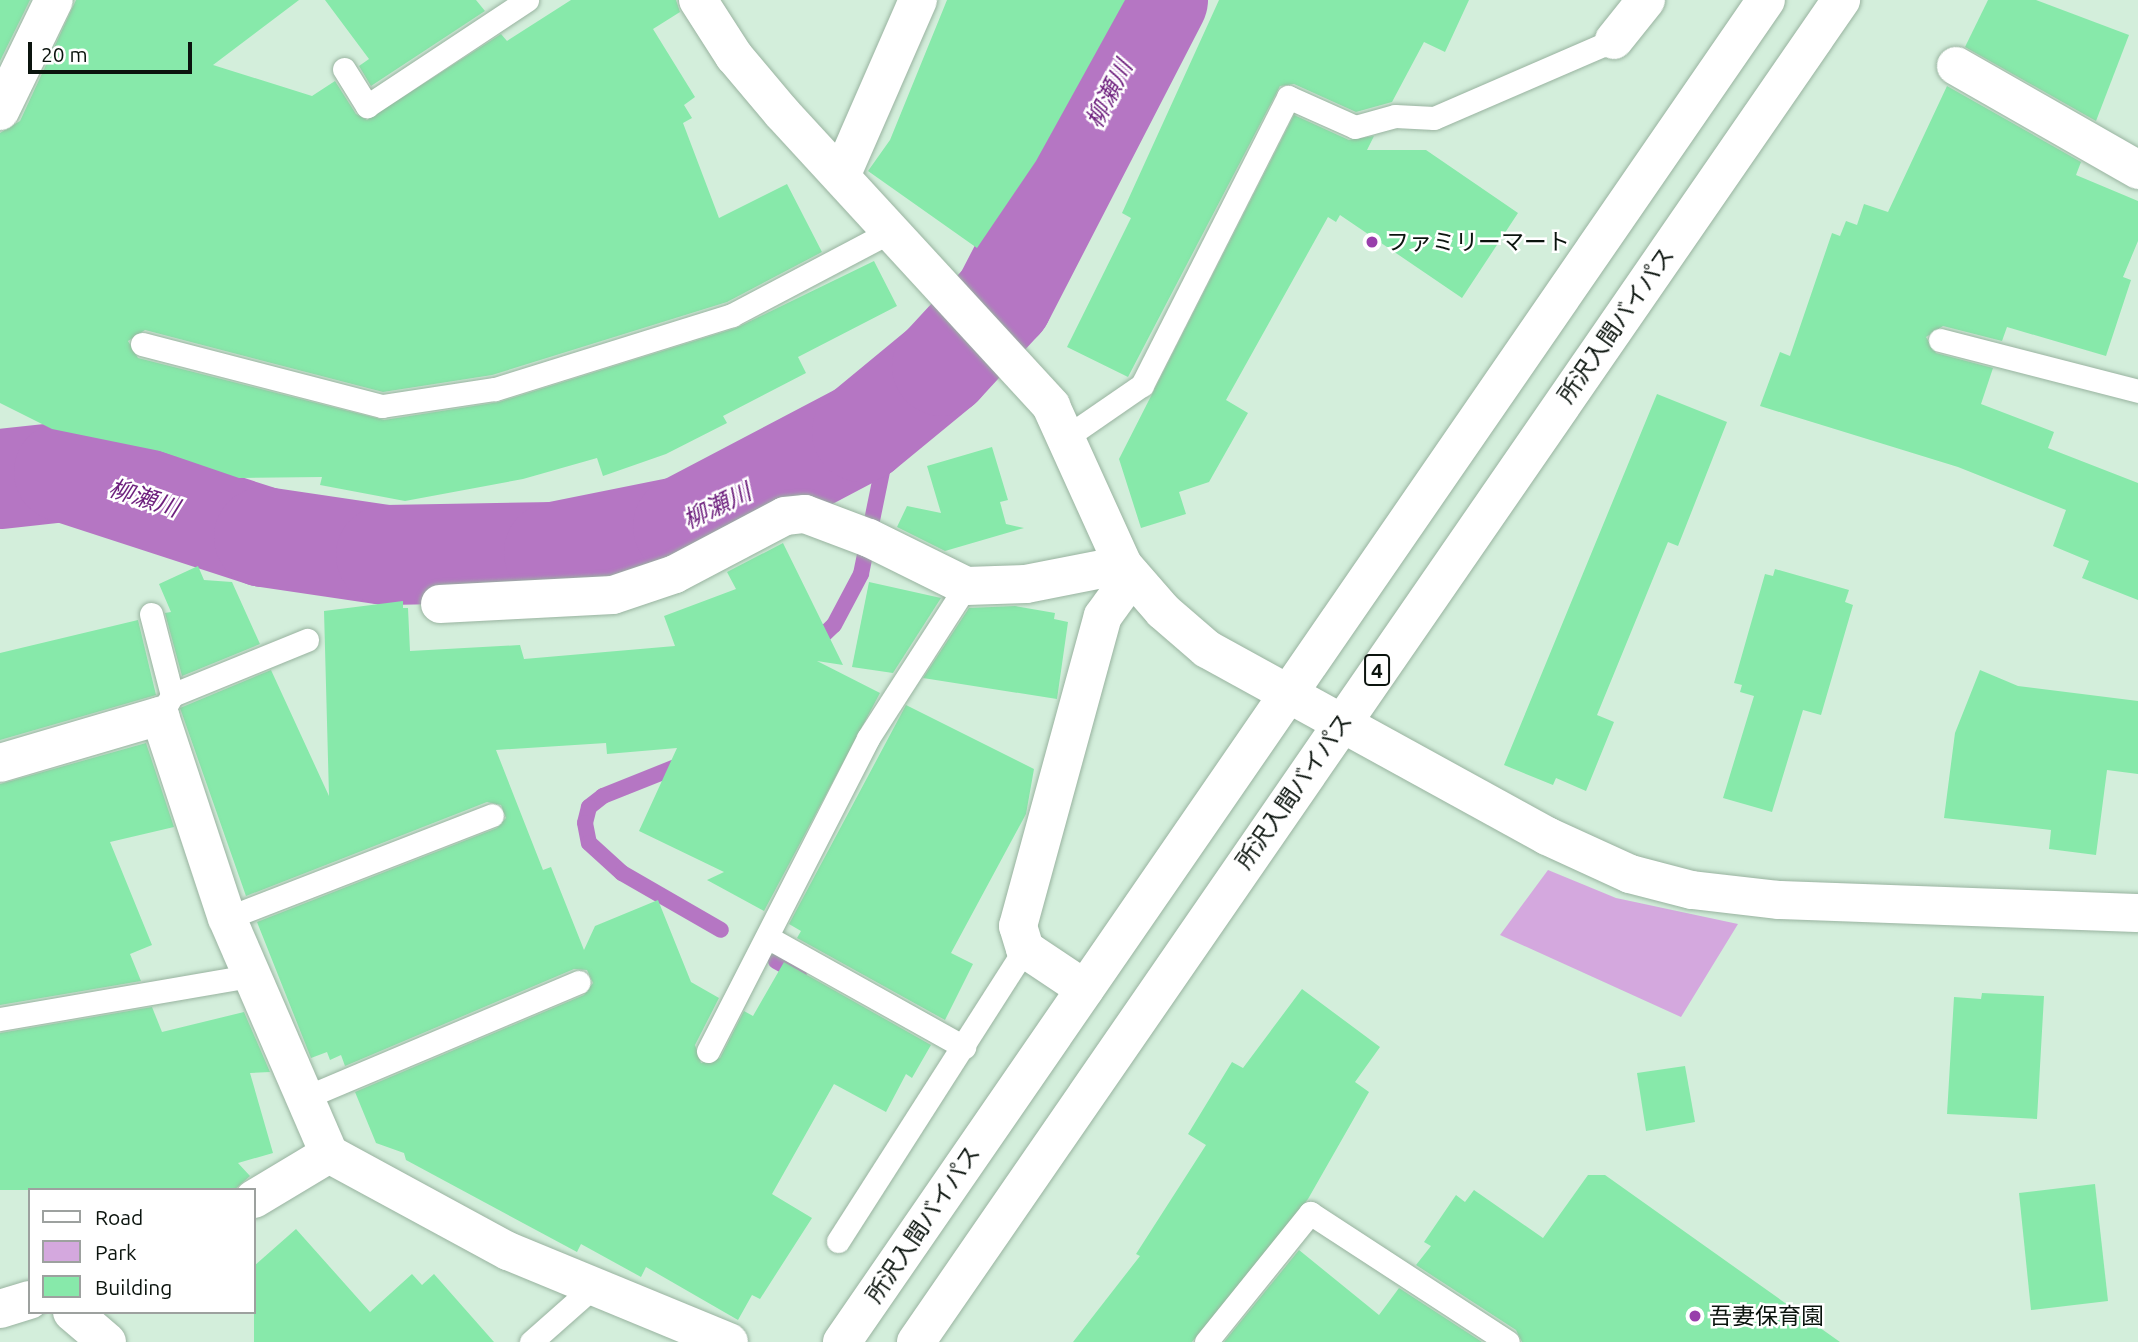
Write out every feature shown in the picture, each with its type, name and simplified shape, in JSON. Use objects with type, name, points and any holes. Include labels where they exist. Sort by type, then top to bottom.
[{"type":"street","points":[[0,111],[54,0]]},
{"type":"street","points":[[698,0],[734,56],[1030,380],[1068,436],[1127,571],[1207,649],[1290,698],[1547,836],[1630,874],[1692,890],[1792,900],[2138,913]]},
{"type":"street","points":[[842,174],[918,0]]},
{"type":"street","points":[[1615,40],[1646,0]]},
{"type":"street","name":"所沢入間バイパス","points":[[842,1342],[1085,989],[1290,698],[1766,0]]},
{"type":"street","name":"所沢入間バイパス","points":[[916,1342],[1841,0]]},
{"type":"street","points":[[1956,66],[2138,170]]},
{"type":"street","points":[[440,604],[613,595],[675,574],[785,516],[805,514],[966,586],[1026,584],[1127,571]]},
{"type":"street","points":[[1085,989],[1025,949],[1018,926],[1023,894],[1048,801],[1103,616],[1127,571]]},
{"type":"street","points":[[0,763],[166,706],[227,918],[329,1154],[591,1289],[729,1342]]},
{"type":"street","points":[[256,1198],[329,1154]]},
{"type":"street","points":[[74,1314],[107,1342]]},
{"type":"lane","points":[[344,69],[367,106],[527,0]]},
{"type":"lane","points":[[1068,436],[1142,386],[1288,97],[1355,127],[1395,117],[1434,118],[1615,40]]},
{"type":"lane","points":[[142,344],[382,406],[495,389],[732,316],[893,230]]},
{"type":"lane","points":[[1940,340],[2138,391]]},
{"type":"lane","points":[[708,1051],[868,738],[966,586]]},
{"type":"lane","points":[[151,614],[166,706],[307,640]]},
{"type":"lane","points":[[227,918],[492,816]]},
{"type":"lane","points":[[767,937],[964,1047]]},
{"type":"lane","points":[[838,1241],[1025,949]]},
{"type":"lane","points":[[0,1019],[250,976]]},
{"type":"lane","points":[[304,1098],[579,982]]},
{"type":"lane","points":[[1206,1342],[1310,1213],[1508,1342]]},
{"type":"lane","points":[[531,1342],[591,1289]]},
{"type":"green space","points":[[1548,870],[1616,898],[1738,924],[1681,1017],[1500,935]]},
{"type":"building","points":[[0,0],[30,0],[0,61]]},
{"type":"building","points":[[76,0],[299,0],[213,65],[312,96],[335,81],[356,114],[367,120],[501,34],[507,41],[571,0],[676,0],[680,12],[653,29],[695,97],[684,105],[692,118],[683,123],[719,218],[787,184],[822,252],[727,302],[492,375],[383,392],[145,330],[128,341],[138,358],[384,420],[499,402],[736,328],[874,261],[897,306],[798,357],[806,373],[723,416],[727,423],[666,454],[603,476],[597,458],[523,479],[405,501],[320,485],[322,477],[239,478],[160,451],[52,429],[0,403],[0,133],[20,121]]},
{"type":"building","points":[[325,0],[476,0],[485,11],[371,86],[359,66],[369,59]]},
{"type":"building","points":[[947,0],[1125,0],[1036,161],[977,248],[868,171],[890,140]]},
{"type":"building","points":[[1219,0],[1469,0],[1445,52],[1424,42],[1392,102],[1356,112],[1294,84],[1280,86],[1128,377],[1067,347],[1131,218],[1122,213]]},
{"type":"building","points":[[1988,0],[2036,0],[2129,35],[2096,121],[1965,47]]},
{"type":"building","points":[[1947,86],[2081,162],[2076,175],[2138,201],[2138,241],[2123,277],[2131,280],[2106,356],[2007,327],[2002,341],[1943,326],[1926,337],[1936,353],[1993,368],[1981,404],[2054,432],[2048,448],[2138,483],[2138,600],[2082,578],[2089,561],[2053,546],[2066,510],[1958,467],[1760,406],[1780,352],[1790,356],[1832,233],[1840,236],[1846,221],[1857,225],[1864,204],[1888,212]]},
{"type":"building","points":[[1294,115],[1349,140],[1374,136],[1367,150],[1426,150],[1518,213],[1462,298],[1340,215],[1336,222],[1328,217],[1226,400],[1248,413],[1209,482],[1179,492],[1186,514],[1141,528],[1119,459]]},
{"type":"building","points":[[1657,394],[1727,422],[1678,546],[1668,542],[1597,715],[1614,722],[1586,791],[1556,778],[1553,785],[1504,765]]},
{"type":"building","points":[[992,447],[1008,500],[1000,502],[1006,524],[1024,528],[945,551],[897,527],[907,506],[941,513],[927,466]]},
{"type":"building","points":[[783,543],[843,665],[817,661],[880,693],[764,911],[707,880],[724,872],[639,831],[677,748],[607,754],[606,743],[496,750],[543,870],[551,867],[584,950],[595,926],[658,900],[691,982],[719,998],[695,1045],[701,1063],[720,1058],[744,1011],[753,1016],[784,962],[931,1045],[912,1078],[906,1074],[886,1112],[834,1084],[772,1194],[812,1218],[760,1299],[752,1295],[738,1320],[646,1267],[641,1277],[581,1244],[577,1252],[406,1160],[404,1153],[376,1143],[355,1092],[584,995],[593,983],[587,970],[574,969],[345,1066],[341,1055],[330,1060],[327,1052],[311,1058],[257,922],[497,828],[506,818],[501,805],[487,802],[246,896],[180,708],[271,670],[329,796],[324,611],[403,601],[403,608],[408,608],[410,651],[520,645],[524,659],[675,646],[664,616],[736,589],[727,572]]},
{"type":"building","points":[[198,566],[204,580],[232,582],[260,644],[182,676],[165,613],[171,612],[159,584]]},
{"type":"building","points":[[1775,569],[1849,590],[1845,602],[1853,605],[1821,715],[1803,710],[1772,812],[1723,798],[1754,696],[1740,692],[1742,685],[1734,683],[1765,574],[1773,576]]},
{"type":"building","points":[[869,582],[941,598],[893,673],[852,667]]},
{"type":"building","points":[[1015,606],[1055,613],[1054,619],[1068,622],[1057,699],[923,678],[969,608]]},
{"type":"building","points":[[138,620],[156,695],[0,740],[0,653]]},
{"type":"building","points":[[1980,670],[2018,686],[2138,701],[2138,774],[2107,770],[2096,855],[2049,849],[2051,830],[1944,818],[1955,733]]},
{"type":"building","points":[[906,705],[1034,769],[1026,814],[951,953],[973,964],[945,1020],[797,938],[801,931],[789,924]]},
{"type":"building","points":[[146,743],[174,827],[110,842],[152,945],[130,954],[141,981],[0,1005],[0,784]]},
{"type":"building","points":[[1302,989],[1380,1047],[1355,1082],[1369,1092],[1308,1199],[1192,1342],[1073,1342],[1140,1256],[1136,1254],[1206,1145],[1188,1134],[1232,1062],[1243,1068]]},
{"type":"building","points":[[1982,993],[2044,996],[2037,1119],[1947,1114],[1954,997],[1981,999]]},
{"type":"building","points":[[152,1007],[162,1032],[244,1012],[270,1072],[250,1073],[273,1153],[238,1163],[250,1176],[236,1188],[0,1190],[0,1033]]},
{"type":"building","points":[[1685,1066],[1695,1122],[1646,1131],[1637,1073]]},
{"type":"building","points":[[1588,1175],[1605,1175],[1840,1342],[1522,1342],[1516,1330],[1416,1265],[1431,1246],[1424,1242],[1456,1195],[1465,1202],[1474,1190],[1543,1238]]},
{"type":"building","points":[[2095,1184],[2108,1301],[2031,1310],[2019,1193]]},
{"type":"building","points":[[296,1229],[370,1312],[412,1274],[422,1285],[434,1274],[494,1342],[254,1342],[256,1264]]},
{"type":"building","points":[[1299,1250],[1379,1315],[1399,1288],[1482,1342],[1224,1342]]},
{"type":"waterway","name":"柳瀬川","points":[[0,479],[64,472],[264,537],[386,555],[554,552],[683,526],[862,432],[942,366],[1003,300],[1158,0]]},
{"type":"waterway","points":[[812,646],[834,625],[861,574],[895,408]]},
{"type":"waterway","points":[[688,762],[603,796],[589,807],[585,823],[589,843],[622,873],[721,930]]},
{"type":"waterway","points":[[776,961],[799,974]]},
{"type":"place","name":"ファミリーマート","points":[[1372,242]]},
{"type":"place","name":"吾妻保育園","points":[[1695,1316]]}]
